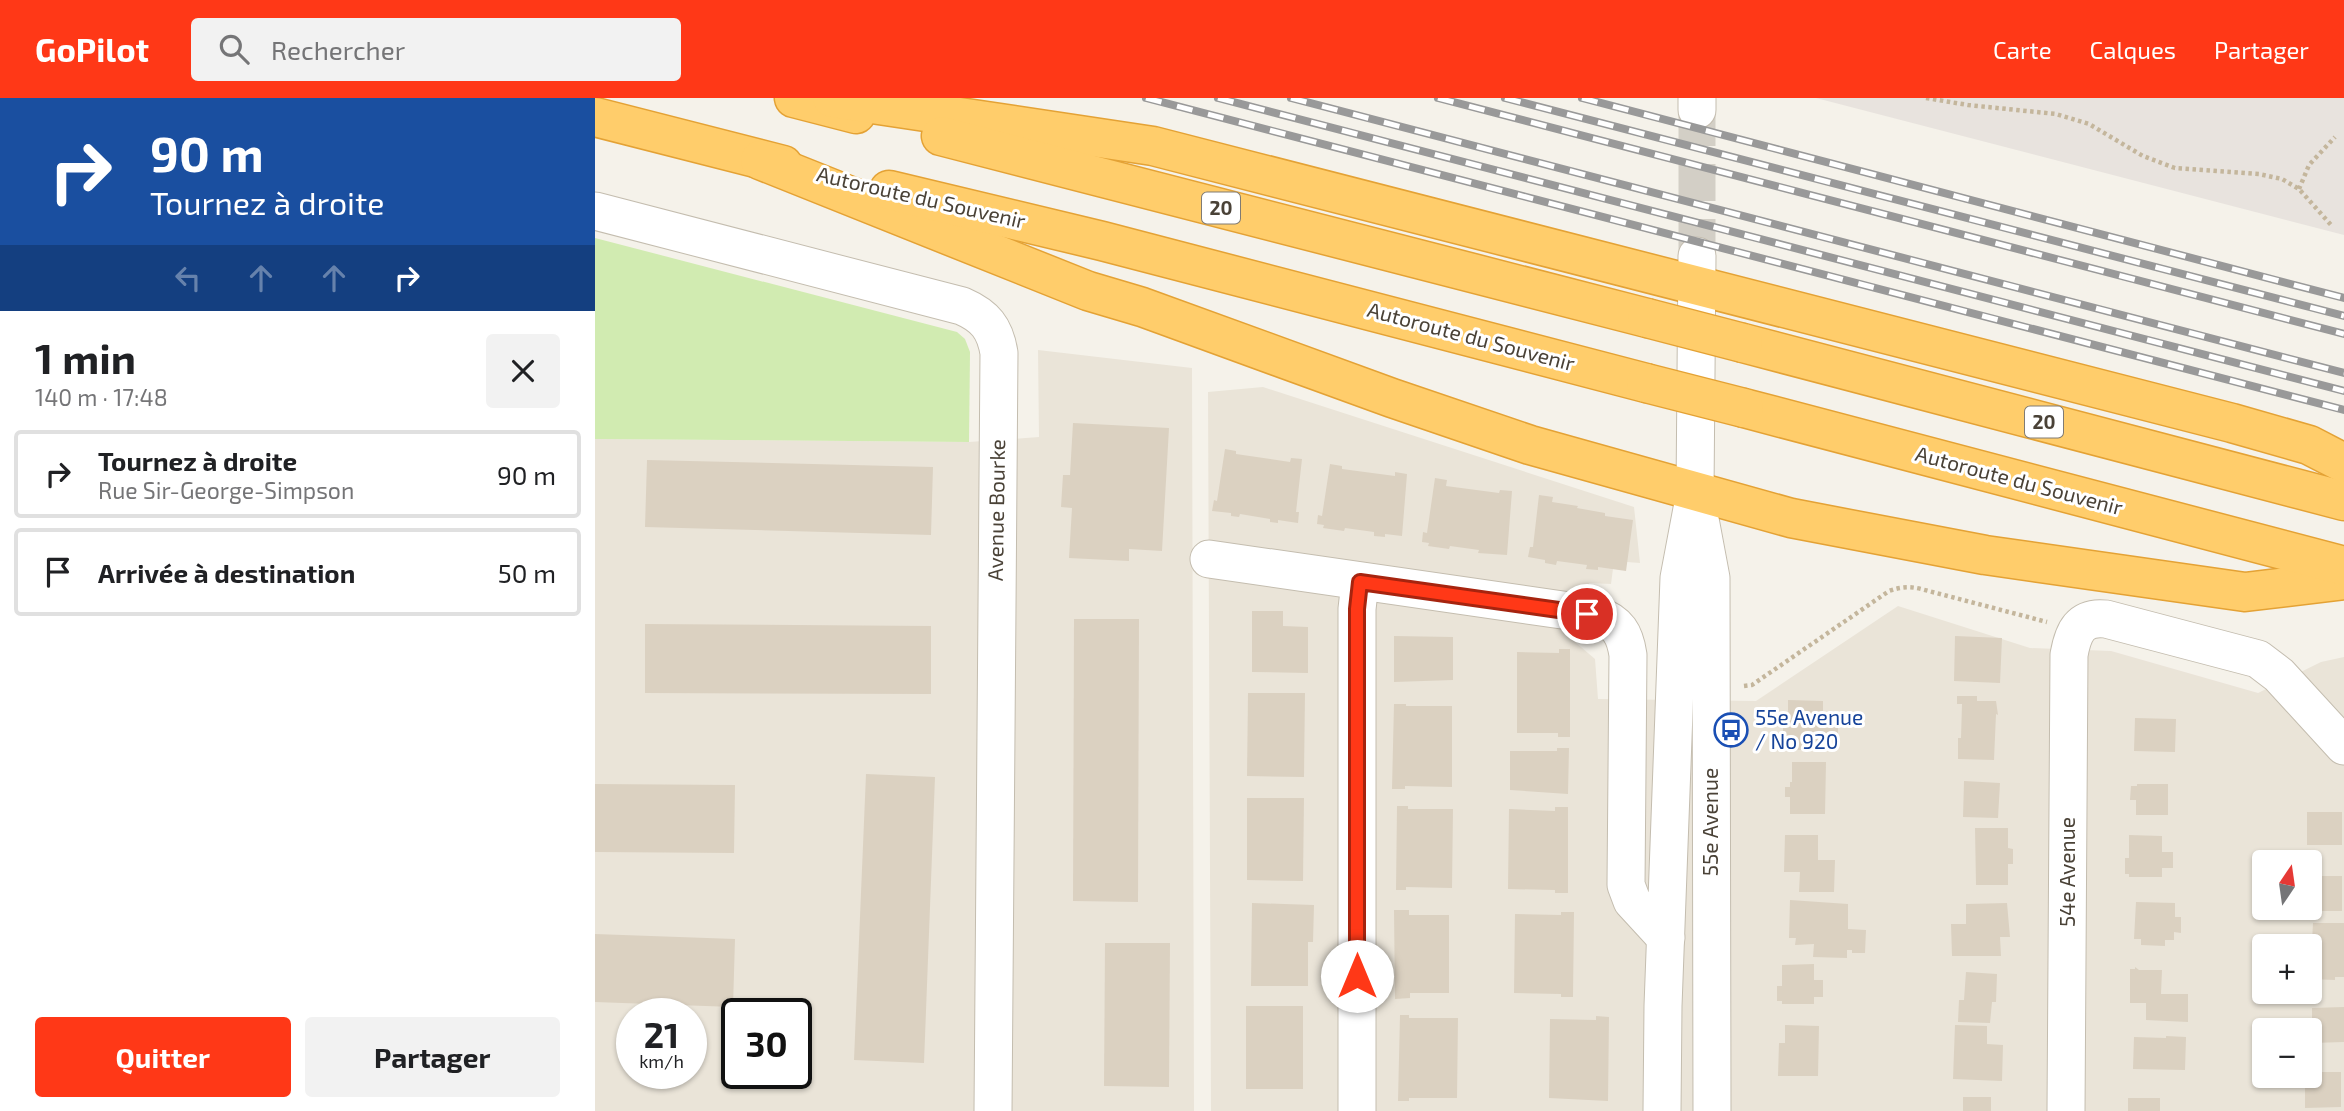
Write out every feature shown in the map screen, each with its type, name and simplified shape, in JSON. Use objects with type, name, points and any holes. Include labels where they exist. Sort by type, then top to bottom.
[{"type":"highway","name":"20","points":[[794,98],[2344,501]]},
{"type":"highway","points":[[832,98],[1153,146],[1697,272],[2259,430],[2309,445],[2344,463]]},
{"type":"highway","name":"Autoroute du Souvenir","points":[[595,117],[759,160],[1102,241],[2344,566]]},
{"type":"highway","points":[[759,160],[1088,291],[1142,307],[1530,445],[1695,493],[1791,518],[1910,542],[2245,592],[2344,580]]},
{"type":"street","name":"Avenue Bourke","points":[[595,211],[962,306],[985,318],[997,338],[993,1111]]},
{"type":"street","name":"55e Avenue","points":[[1662,1111],[1679,578],[1695,493],[1697,272]]},
{"type":"street","name":"55e Avenue","points":[[1695,493],[1711,578],[1712,1111]]},
{"type":"street","points":[[1209,559],[1597,615],[1622,631],[1628,655],[1626,885],[1636,907],[1666,939]]},
{"type":"street","points":[[1357,1111],[1357,609],[1360,582]]},
{"type":"street","points":[[2063,628],[2087,620],[2106,619],[2258,659],[2280,675],[2344,746]]},
{"type":"street","name":"54e Avenue","points":[[2063,628],[2071,645],[2066,1111]]},
{"type":"street","points":[[1670,850],[1711,851]]},
{"type":"path","points":[[1926,98],[2056,114],[2089,124],[2143,156],[2175,168],[2259,174],[2283,179],[2299,189],[2332,226]]},
{"type":"path","points":[[2299,189],[2309,165],[2335,137]]},
{"type":"path","points":[[1752,685],[1898,587],[1911,586],[2063,628]]},
{"type":"shaded area","points":[[1816,98],[2344,98],[2344,235]]},
{"type":"shaded area","points":[[1038,350],[1192,368],[1194,1111],[595,1111],[595,439],[969,442],[1039,437]]},
{"type":"shaded area","points":[[1263,387],[1634,507],[1640,563],[1614,561],[1611,584],[1589,583],[1574,641],[1595,659],[1598,699],[1756,701],[1898,606],[2030,648],[2111,651],[2258,693],[2321,662],[2344,657],[2344,1111],[1211,1111],[1208,392]]},
{"type":"green space","points":[[595,238],[957,332],[965,339],[970,352],[969,442],[595,439]]},
{"type":"building","points":[[1073,423],[1169,428],[1162,551],[1129,549],[1129,561],[1069,558],[1072,508],[1061,507],[1063,475],[1070,475]]},
{"type":"building","points":[[1225,449],[1236,451],[1236,454],[1290,462],[1291,458],[1302,459],[1296,512],[1299,512],[1298,523],[1278,520],[1278,523],[1270,522],[1270,519],[1240,514],[1239,517],[1231,516],[1231,513],[1212,511],[1214,500],[1217,501]]},
{"type":"building","points":[[647,460],[933,467],[931,535],[645,527]]},
{"type":"building","points":[[1330,464],[1342,466],[1342,469],[1395,476],[1395,472],[1407,474],[1402,536],[1374,536],[1374,532],[1345,528],[1344,531],[1323,528],[1324,525],[1317,524],[1318,515],[1322,516]]},
{"type":"building","points":[[1435,478],[1447,480],[1446,486],[1499,493],[1500,490],[1512,491],[1507,555],[1478,553],[1479,550],[1450,546],[1449,549],[1428,546],[1429,543],[1422,542],[1423,532],[1427,533]]},
{"type":"building","points":[[1539,495],[1553,497],[1552,502],[1605,513],[1605,516],[1633,520],[1626,571],[1598,567],[1598,570],[1586,569],[1587,565],[1557,561],[1556,565],[1528,557],[1530,547],[1533,547]]},
{"type":"building","points":[[1252,611],[1283,611],[1283,626],[1308,627],[1308,673],[1252,672]]},
{"type":"building","points":[[1074,619],[1139,619],[1138,902],[1073,901]]},
{"type":"building","points":[[645,624],[931,626],[931,694],[645,693]]},
{"type":"building","points":[[1394,636],[1453,637],[1453,680],[1394,682]]},
{"type":"building","points":[[1955,636],[2002,638],[2000,683],[1954,681]]},
{"type":"building","points":[[1559,649],[1570,649],[1570,737],[1558,737],[1558,733],[1517,733],[1517,652],[1559,653]]},
{"type":"building","points":[[1248,693],[1305,693],[1304,777],[1247,776]]},
{"type":"building","points":[[1957,696],[1977,696],[1977,701],[1996,701],[1998,715],[1996,714],[1994,760],[1958,759],[1962,704],[1957,704]]},
{"type":"building","points":[[1788,700],[1823,701],[1823,717],[1838,719],[1838,750],[1783,750],[1783,717],[1788,717]]},
{"type":"building","points":[[1394,704],[1452,706],[1452,787],[1405,786],[1405,789],[1392,789]]},
{"type":"building","points":[[2135,718],[2176,719],[2175,752],[2134,751]]},
{"type":"building","points":[[1557,748],[1569,748],[1568,794],[1510,790],[1510,751],[1557,751]]},
{"type":"building","points":[[1792,762],[1826,762],[1825,814],[1790,814],[1790,797],[1785,797],[1785,787],[1790,787],[1792,782]]},
{"type":"building","points":[[866,774],[935,777],[924,1063],[854,1060]]},
{"type":"building","points":[[1964,781],[2000,783],[1998,818],[1963,817]]},
{"type":"building","points":[[595,784],[735,785],[734,853],[595,852]]},
{"type":"building","points":[[2168,784],[2168,815],[2136,815],[2136,800],[2130,800],[2131,786]]},
{"type":"building","points":[[1247,798],[1304,798],[1303,881],[1247,880]]},
{"type":"building","points":[[1397,806],[1408,806],[1408,809],[1453,809],[1452,888],[1406,887],[1406,890],[1396,890]]},
{"type":"building","points":[[1555,807],[1568,807],[1568,893],[1555,893],[1555,890],[1508,889],[1509,809],[1555,811]]},
{"type":"building","points":[[2307,812],[2342,812],[2342,845],[2307,845]]},
{"type":"building","points":[[1975,828],[2008,828],[2008,848],[2013,849],[2013,864],[2008,864],[2008,885],[1976,885]]},
{"type":"building","points":[[1785,835],[1818,835],[1818,860],[1835,860],[1834,892],[1799,892],[1800,872],[1784,872]]},
{"type":"building","points":[[2129,835],[2162,836],[2162,852],[2173,852],[2173,868],[2162,868],[2162,877],[2129,877],[2129,874],[2125,874],[2125,858],[2129,858]]},
{"type":"building","points":[[2322,876],[2342,876],[2342,911],[2322,911]]},
{"type":"building","points":[[1790,900],[1848,904],[1848,929],[1866,930],[1865,953],[1852,953],[1852,950],[1847,950],[1847,958],[1813,957],[1814,944],[1795,945],[1796,938],[1789,938]]},
{"type":"building","points":[[2136,902],[2175,903],[2175,917],[2181,917],[2181,933],[2174,932],[2174,940],[2165,940],[2165,946],[2141,945],[2141,939],[2134,939]]},
{"type":"building","points":[[1252,903],[1314,905],[1313,942],[1308,942],[1308,986],[1251,986]]},
{"type":"building","points":[[2007,903],[2010,937],[2000,937],[2001,956],[1952,956],[1951,924],[1966,924],[1966,904]]},
{"type":"building","points":[[1394,910],[1409,910],[1409,915],[1449,915],[1449,993],[1410,993],[1410,998],[1395,999]]},
{"type":"building","points":[[1561,912],[1574,912],[1573,997],[1561,997],[1561,994],[1514,993],[1515,914],[1561,915]]},
{"type":"building","points":[[2313,923],[2344,923],[2344,977],[2322,979],[2322,934],[2312,934]]},
{"type":"building","points":[[595,934],[735,939],[733,998],[721,998],[721,1007],[707,1006],[707,998],[616,998],[616,1003],[595,1002]]},
{"type":"building","points":[[1105,943],[1170,943],[1169,1087],[1104,1086]]},
{"type":"building","points":[[1814,964],[1814,980],[1823,980],[1823,997],[1814,997],[1814,1004],[1782,1004],[1782,1001],[1777,1001],[1777,986],[1782,986],[1782,965]]},
{"type":"building","points":[[2135,967],[2139,970],[2162,970],[2161,994],[2188,994],[2188,1022],[2146,1020],[2146,1003],[2130,1003],[2130,969]]},
{"type":"building","points":[[1966,972],[1997,974],[1996,1002],[1992,1002],[1990,1023],[1958,1022],[1959,1000],[1964,1000]]},
{"type":"building","points":[[1246,1006],[1303,1006],[1303,1089],[1246,1089]]},
{"type":"building","points":[[2344,1007],[2344,1042],[2322,1043],[2322,1018],[2312,1018],[2312,1008]]},
{"type":"building","points":[[1400,1015],[1409,1015],[1409,1018],[1458,1018],[1457,1098],[1409,1098],[1409,1101],[1398,1101]]},
{"type":"building","points":[[1596,1016],[1609,1017],[1608,1101],[1549,1098],[1550,1019],[1596,1020]]},
{"type":"building","points":[[1785,1025],[1819,1026],[1818,1076],[1778,1076],[1779,1043],[1785,1043]]},
{"type":"building","points":[[1955,1025],[1987,1026],[1987,1044],[2003,1045],[2002,1081],[1953,1079]]},
{"type":"building","points":[[2134,1037],[2186,1037],[2185,1070],[2133,1069]]},
{"type":"building","points":[[2322,1072],[2341,1072],[2341,1107],[2305,1108],[2305,1088],[2322,1088]]},
{"type":"building","points":[[1963,1097],[1991,1097],[1991,1111],[1963,1111]]},
{"type":"building","points":[[2128,1098],[2160,1098],[2160,1111],[2128,1111]]},
{"type":"tunnel","points":[[1697,110],[1697,256]]},
{"type":"railway","points":[[1146,98],[2344,410]]},
{"type":"railway","points":[[1218,98],[2344,391]]},
{"type":"railway","points":[[1291,98],[2344,373]]},
{"type":"railway","points":[[1438,98],[2344,334]]},
{"type":"railway","points":[[1505,98],[2344,316]]},
{"type":"railway","points":[[1582,98],[2344,298]]},
{"type":"place","name":"55e Avenue / No 920","points":[[1731,730]]},
{"type":"route","points":[[1357,976],[1357,609],[1360,582],[1587,614]]}]
